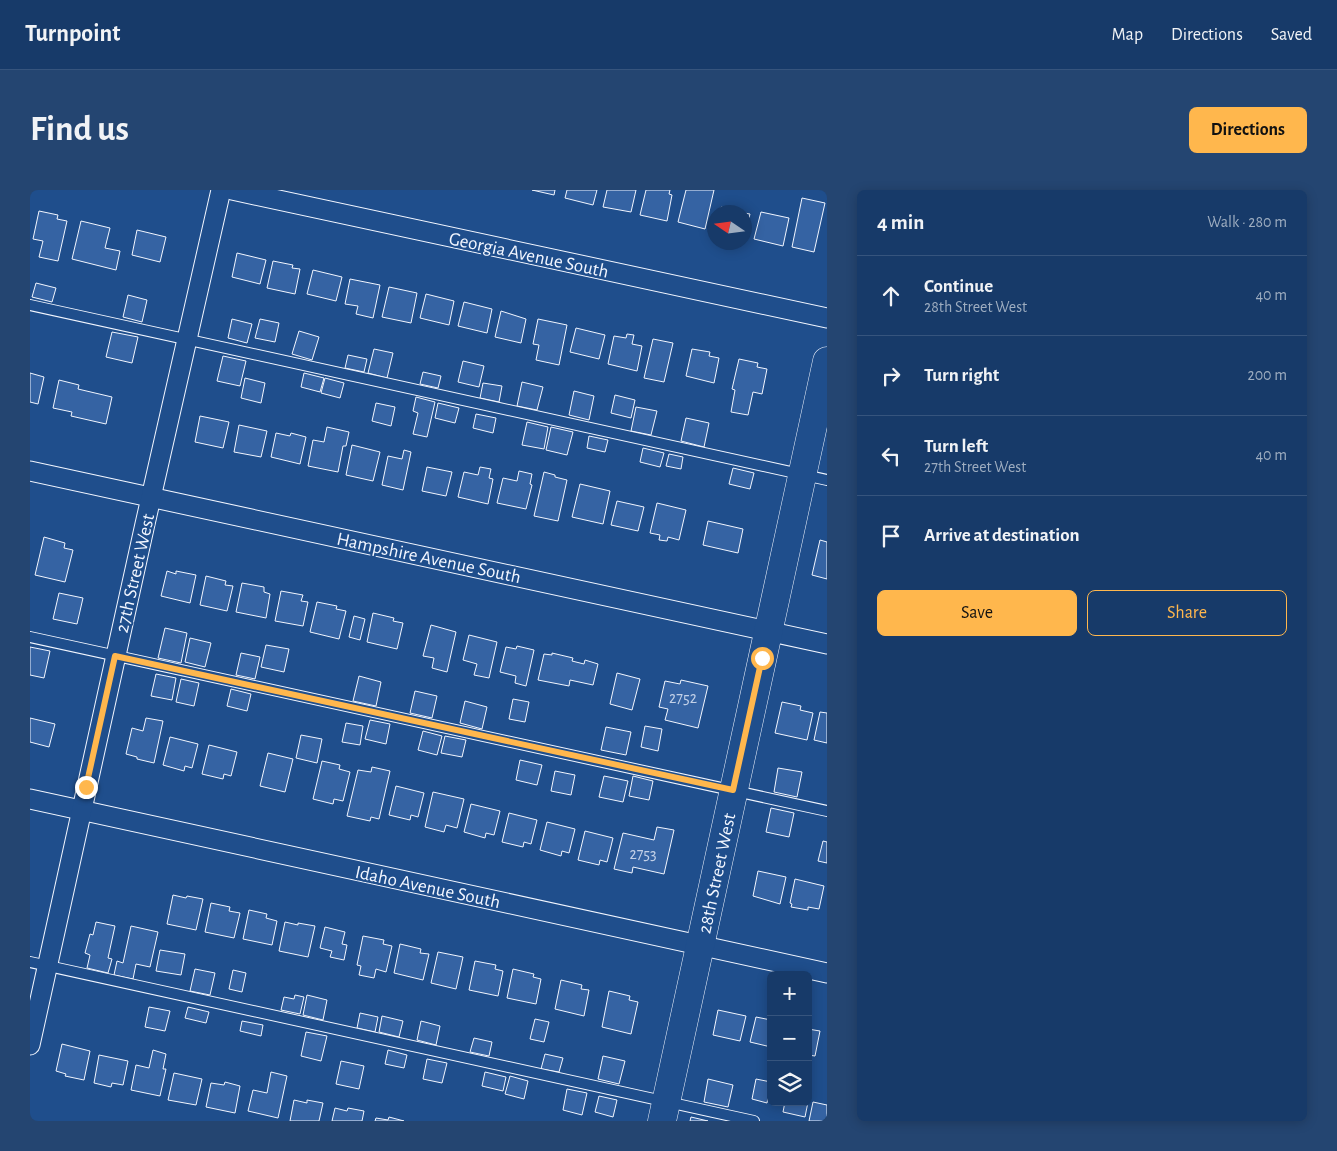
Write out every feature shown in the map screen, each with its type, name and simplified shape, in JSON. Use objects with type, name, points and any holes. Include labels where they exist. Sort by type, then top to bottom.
[{"type":"street","name":"27th Street West","points":[[30,1045],[39,964],[82,810],[220,190]]},
{"type":"street","name":"Georgia Avenue South","points":[[232,190],[827,318]]},
{"type":"street","name":"28th Street West","points":[[664,1111],[768,631],[814,478],[827,361]]},
{"type":"street","name":"Hampshire Avenue South","points":[[30,471],[827,644]]},
{"type":"street","name":"Idaho Avenue South","points":[[30,799],[827,973]]},
{"type":"lane","points":[[30,306],[814,478]]},
{"type":"lane","points":[[30,638],[827,811]]},
{"type":"lane","points":[[39,964],[664,1111],[754,1121]]},
{"type":"building","points":[[532,190],[555,190],[554,195]]},
{"type":"building","points":[[567,190],[597,190],[593,205],[565,198]]},
{"type":"building","points":[[607,190],[636,190],[631,212],[603,207]]},
{"type":"building","points":[[646,190],[670,190],[669,194],[672,195],[667,221],[640,215]]},
{"type":"building","points":[[686,190],[714,190],[711,205],[707,205],[705,229],[678,222]]},
{"type":"building","points":[[802,198],[825,203],[814,252],[792,247]]},
{"type":"building","points":[[39,211],[58,215],[57,219],[67,221],[58,261],[39,257],[43,241],[33,239]]},
{"type":"building","points":[[761,212],[789,218],[783,246],[754,239]]},
{"type":"building","points":[[81,221],[110,228],[105,248],[120,251],[116,270],[72,259]]},
{"type":"building","points":[[137,230],[166,237],[160,262],[132,255]]},
{"type":"building","points":[[237,253],[266,260],[260,284],[232,277]]},
{"type":"building","points":[[273,261],[293,265],[292,268],[300,269],[295,294],[267,288]]},
{"type":"building","points":[[313,270],[342,277],[336,301],[307,294]]},
{"type":"building","points":[[350,279],[380,285],[373,318],[356,314],[358,306],[345,304]]},
{"type":"building","points":[[36,283],[56,288],[52,302],[32,297]]},
{"type":"building","points":[[389,287],[417,293],[411,323],[382,317]]},
{"type":"building","points":[[426,294],[454,301],[449,325],[420,318]]},
{"type":"building","points":[[128,295],[147,300],[142,322],[123,317]]},
{"type":"building","points":[[464,302],[492,309],[487,333],[458,326]]},
{"type":"building","points":[[501,311],[526,319],[521,343],[495,337]]},
{"type":"building","points":[[232,319],[252,324],[247,343],[228,338]]},
{"type":"building","points":[[260,319],[279,323],[275,342],[255,338]]},
{"type":"building","points":[[538,319],[567,325],[559,365],[536,360],[539,345],[533,344]]},
{"type":"building","points":[[576,328],[605,335],[599,359],[570,352]]},
{"type":"building","points":[[299,331],[319,337],[312,360],[292,354]]},
{"type":"building","points":[[112,332],[138,337],[132,363],[106,357]]},
{"type":"building","points":[[627,334],[634,335],[632,344],[642,346],[637,371],[608,364],[614,336],[626,338]]},
{"type":"building","points":[[653,339],[673,343],[664,382],[644,378]]},
{"type":"building","points":[[374,349],[393,353],[387,378],[368,373]]},
{"type":"building","points":[[692,349],[710,352],[709,356],[719,358],[714,383],[686,376]]},
{"type":"building","points":[[348,355],[367,359],[364,372],[345,368]]},
{"type":"building","points":[[223,356],[246,361],[240,386],[217,381]]},
{"type":"building","points":[[739,359],[758,363],[757,367],[767,369],[762,394],[753,392],[748,415],[731,412],[735,390],[732,389]]},
{"type":"building","points":[[463,361],[484,366],[479,387],[458,382]]},
{"type":"building","points":[[423,372],[441,376],[438,388],[420,384]]},
{"type":"building","points":[[30,373],[44,377],[38,404],[30,402]]},
{"type":"building","points":[[304,373],[324,378],[320,392],[301,387]]},
{"type":"building","points":[[245,378],[265,383],[261,403],[241,398]]},
{"type":"building","points":[[325,378],[344,383],[340,398],[321,393]]},
{"type":"building","points":[[59,380],[79,385],[78,389],[112,397],[106,424],[71,416],[72,412],[53,408]]},
{"type":"building","points":[[522,382],[543,387],[537,410],[517,406]]},
{"type":"building","points":[[483,383],[502,386],[499,402],[480,398]]},
{"type":"building","points":[[574,391],[594,396],[589,420],[569,415]]},
{"type":"building","points":[[615,395],[635,400],[631,418],[611,413]]},
{"type":"building","points":[[416,397],[435,402],[427,437],[413,434],[418,413],[413,411]]},
{"type":"building","points":[[376,403],[395,407],[391,426],[372,421]]},
{"type":"building","points":[[438,403],[459,408],[455,423],[435,418]]},
{"type":"building","points":[[636,407],[657,411],[651,435],[631,431]]},
{"type":"building","points":[[476,414],[496,418],[493,433],[473,428]]},
{"type":"building","points":[[200,416],[229,422],[223,448],[195,442]]},
{"type":"building","points":[[686,418],[709,423],[704,447],[681,441]]},
{"type":"building","points":[[527,422],[548,427],[544,449],[522,445]]},
{"type":"building","points":[[239,425],[267,431],[261,457],[234,452]]},
{"type":"building","points":[[327,427],[349,432],[346,446],[343,446],[338,472],[308,466],[313,440],[324,442]]},
{"type":"building","points":[[551,427],[573,432],[567,455],[546,450]]},
{"type":"building","points":[[276,433],[290,436],[291,433],[306,437],[300,464],[271,457]]},
{"type":"building","points":[[589,436],[608,440],[605,452],[587,448]]},
{"type":"building","points":[[352,445],[380,452],[373,481],[346,475]]},
{"type":"building","points":[[643,448],[664,453],[660,467],[640,462]]},
{"type":"building","points":[[404,450],[411,452],[403,490],[382,485],[388,456],[402,459]]},
{"type":"building","points":[[669,454],[683,457],[681,469],[666,466]]},
{"type":"building","points":[[427,467],[452,472],[446,496],[422,491]]},
{"type":"building","points":[[480,467],[491,469],[489,478],[493,479],[488,504],[458,497],[464,472],[478,475]]},
{"type":"building","points":[[733,468],[754,473],[750,489],[729,484]]},
{"type":"building","points":[[519,471],[532,474],[530,484],[532,485],[526,509],[497,503],[503,478],[517,481]]},
{"type":"building","points":[[544,472],[567,480],[558,521],[534,516]]},
{"type":"building","points":[[580,484],[610,491],[603,524],[572,517]]},
{"type":"building","points":[[617,501],[644,507],[638,531],[611,525]]},
{"type":"building","points":[[657,503],[686,510],[679,540],[668,537],[667,541],[659,540],[660,535],[650,533]]},
{"type":"building","points":[[708,521],[743,529],[738,553],[703,545]]},
{"type":"building","points":[[44,537],[65,543],[64,548],[73,550],[65,582],[35,575]]},
{"type":"building","points":[[820,540],[827,542],[827,579],[812,575]]},
{"type":"building","points":[[167,571],[176,574],[176,571],[196,575],[190,603],[161,596]]},
{"type":"building","points":[[206,576],[226,581],[225,585],[233,586],[227,611],[200,605]]},
{"type":"building","points":[[242,583],[264,587],[264,592],[270,594],[266,618],[236,612]]},
{"type":"building","points":[[281,591],[303,595],[301,601],[308,602],[303,626],[275,621]]},
{"type":"building","points":[[59,593],[83,598],[77,624],[53,619]]},
{"type":"building","points":[[317,602],[337,606],[336,609],[346,611],[339,639],[310,632]]},
{"type":"building","points":[[373,613],[394,618],[393,621],[403,623],[397,649],[367,642]]},
{"type":"building","points":[[354,616],[365,619],[360,640],[349,637]]},
{"type":"building","points":[[431,625],[456,632],[447,672],[432,668],[434,658],[423,656]]},
{"type":"building","points":[[165,628],[187,633],[181,663],[158,658]]},
{"type":"building","points":[[469,635],[497,642],[489,678],[474,675],[477,664],[463,660]]},
{"type":"building","points":[[190,638],[211,643],[205,667],[185,662]]},
{"type":"building","points":[[266,645],[289,649],[284,672],[261,667]]},
{"type":"building","points":[[517,646],[534,650],[526,686],[515,683],[516,676],[500,672],[506,647],[516,649]]},
{"type":"building","points":[[30,647],[50,651],[44,678],[30,675]]},
{"type":"building","points":[[241,653],[260,657],[255,679],[236,675]]},
{"type":"building","points":[[552,653],[573,658],[572,661],[584,664],[585,660],[598,664],[593,685],[570,680],[569,686],[538,680],[544,654],[552,655]]},
{"type":"building","points":[[617,673],[640,679],[632,710],[610,704]]},
{"type":"building","points":[[156,674],[176,678],[172,700],[151,696]]},
{"type":"building","points":[[359,676],[381,682],[376,706],[353,701]]},
{"type":"building","points":[[181,679],[199,683],[194,706],[176,702]]},
{"type":"building","points":[[681,680],[708,686],[698,728],[665,720],[668,709],[659,707],[665,681],[680,684]]},
{"type":"building","points":[[231,689],[251,694],[247,711],[227,706]]},
{"type":"building","points":[[415,691],[437,696],[432,718],[410,713]]},
{"type":"building","points":[[513,699],[529,702],[525,722],[509,719]]},
{"type":"building","points":[[465,701],[487,707],[482,729],[460,723]]},
{"type":"building","points":[[782,702],[801,706],[800,710],[813,713],[807,740],[775,733]]},
{"type":"building","points":[[820,712],[827,713],[827,743],[814,740]]},
{"type":"building","points":[[30,718],[55,724],[49,747],[30,742]]},
{"type":"building","points":[[146,718],[163,721],[154,763],[126,754],[132,728],[143,731]]},
{"type":"building","points":[[370,720],[390,724],[386,744],[365,739]]},
{"type":"building","points":[[346,723],[363,726],[360,745],[342,742]]},
{"type":"building","points":[[645,726],[662,729],[658,751],[641,747]]},
{"type":"building","points":[[606,727],[631,732],[626,755],[601,750]]},
{"type":"building","points":[[423,731],[442,736],[437,755],[418,750]]},
{"type":"building","points":[[301,735],[322,739],[317,763],[296,758]]},
{"type":"building","points":[[445,736],[466,740],[462,757],[441,753]]},
{"type":"building","points":[[170,737],[198,744],[192,768],[185,766],[184,771],[163,765]]},
{"type":"building","points":[[209,745],[237,752],[231,776],[224,774],[223,779],[202,774]]},
{"type":"building","points":[[268,753],[293,759],[285,792],[260,786]]},
{"type":"building","points":[[520,760],[542,765],[537,785],[516,780]]},
{"type":"building","points":[[322,761],[340,765],[339,769],[350,772],[343,801],[334,799],[333,804],[313,799]]},
{"type":"building","points":[[372,767],[390,771],[379,819],[371,817],[370,821],[347,816],[358,770],[371,772]]},
{"type":"building","points":[[778,768],[802,772],[797,797],[774,792]]},
{"type":"building","points":[[555,771],[575,775],[571,795],[551,791]]},
{"type":"building","points":[[604,776],[628,781],[623,802],[599,797]]},
{"type":"building","points":[[633,776],[653,781],[649,800],[629,796]]},
{"type":"building","points":[[396,786],[424,793],[418,817],[411,815],[410,820],[389,815]]},
{"type":"building","points":[[433,792],[464,799],[457,828],[446,825],[444,832],[425,827]]},
{"type":"building","points":[[471,804],[500,811],[494,835],[486,833],[485,838],[464,832]]},
{"type":"building","points":[[771,808],[794,813],[789,837],[766,832]]},
{"type":"building","points":[[509,813],[537,820],[531,844],[524,842],[523,847],[502,842]]},
{"type":"building","points":[[547,822],[575,829],[569,853],[562,851],[561,856],[540,850]]},
{"type":"building","points":[[657,827],[674,830],[664,874],[633,867],[632,873],[614,869],[623,833],[654,840]]},
{"type":"building","points":[[585,831],[613,838],[607,862],[600,860],[599,865],[578,860]]},
{"type":"building","points":[[823,841],[827,842],[827,863],[818,861]]},
{"type":"building","points":[[758,871],[786,877],[780,904],[753,896]]},
{"type":"building","points":[[795,879],[824,886],[819,909],[808,907],[808,910],[791,907],[792,904],[790,903]]},
{"type":"building","points":[[173,895],[203,899],[196,930],[167,924]]},
{"type":"building","points":[[211,903],[230,907],[229,911],[240,913],[234,938],[205,932]]},
{"type":"building","points":[[249,910],[267,914],[266,918],[277,921],[272,945],[243,939]]},
{"type":"building","points":[[96,922],[115,926],[108,958],[112,959],[108,973],[87,968],[90,955],[85,953],[90,934],[93,935]]},
{"type":"building","points":[[285,922],[315,926],[308,957],[279,951]]},
{"type":"building","points":[[131,926],[158,932],[150,967],[136,964],[133,979],[114,975],[117,961],[123,963]]},
{"type":"building","points":[[325,927],[345,932],[342,944],[347,945],[344,960],[330,957],[332,951],[320,948]]},
{"type":"building","points":[[363,936],[384,940],[383,944],[392,946],[386,972],[376,969],[374,978],[359,975],[361,966],[357,965]]},
{"type":"building","points":[[400,944],[421,949],[420,953],[429,954],[423,980],[394,973]]},
{"type":"building","points":[[160,950],[185,954],[181,975],[156,971]]},
{"type":"building","points":[[438,952],[463,957],[456,989],[431,983]]},
{"type":"building","points":[[475,961],[496,965],[495,969],[503,971],[498,996],[469,990]]},
{"type":"building","points":[[195,969],[215,973],[210,995],[190,991]]},
{"type":"building","points":[[513,969],[534,974],[533,977],[541,979],[536,1004],[507,998]]},
{"type":"building","points":[[233,970],[246,973],[242,992],[229,989]]},
{"type":"building","points":[[561,980],[582,985],[581,989],[589,990],[584,1016],[555,1009]]},
{"type":"building","points":[[609,991],[630,996],[629,1000],[638,1002],[631,1034],[602,1027]]},
{"type":"building","points":[[295,995],[304,997],[300,1014],[281,1010],[284,997],[294,999]]},
{"type":"building","points":[[307,995],[327,1000],[323,1020],[303,1015]]},
{"type":"building","points":[[149,1007],[170,1011],[165,1031],[145,1027]]},
{"type":"building","points":[[188,1007],[209,1012],[206,1023],[185,1018]]},
{"type":"building","points":[[718,1010],[746,1016],[740,1041],[713,1035]]},
{"type":"building","points":[[360,1013],[378,1017],[375,1032],[357,1028]]},
{"type":"building","points":[[382,1016],[403,1021],[399,1037],[379,1032]]},
{"type":"building","points":[[756,1017],[767,1019],[767,1046],[750,1042]]},
{"type":"building","points":[[535,1019],[549,1022],[544,1042],[530,1039]]},
{"type":"building","points":[[242,1021],[263,1025],[261,1036],[240,1031]]},
{"type":"building","points":[[421,1021],[440,1026],[436,1045],[417,1040]]},
{"type":"building","points":[[812,1030],[820,1031],[815,1056],[812,1056]]},
{"type":"building","points":[[306,1032],[327,1036],[321,1061],[301,1056]]},
{"type":"building","points":[[474,1038],[492,1042],[489,1056],[470,1052]]},
{"type":"building","points":[[62,1044],[90,1051],[84,1080],[65,1076],[66,1074],[56,1071]]},
{"type":"building","points":[[153,1050],[166,1054],[163,1069],[166,1069],[160,1096],[131,1090],[136,1065],[149,1068]]},
{"type":"building","points":[[388,1050],[407,1055],[404,1068],[385,1064]]},
{"type":"building","points":[[545,1054],[563,1058],[559,1072],[541,1069]]},
{"type":"building","points":[[99,1055],[128,1061],[123,1085],[112,1083],[111,1087],[94,1083]]},
{"type":"building","points":[[603,1056],[625,1061],[619,1084],[598,1079]]},
{"type":"building","points":[[427,1059],[447,1063],[442,1083],[423,1079]]},
{"type":"building","points":[[341,1061],[364,1066],[359,1089],[336,1084]]},
{"type":"building","points":[[271,1072],[287,1076],[278,1118],[248,1111],[253,1090],[267,1093]]},
{"type":"building","points":[[485,1072],[506,1077],[503,1091],[482,1086]]},
{"type":"building","points":[[174,1073],[202,1079],[196,1105],[168,1100]]},
{"type":"building","points":[[510,1076],[528,1081],[524,1099],[505,1094]]},
{"type":"building","points":[[708,1079],[733,1085],[728,1107],[704,1102]]},
{"type":"building","points":[[756,1079],[767,1081],[767,1103],[752,1099]]},
{"type":"building","points":[[225,1082],[240,1086],[235,1113],[206,1107],[211,1083],[224,1085]]},
{"type":"building","points":[[567,1089],[587,1093],[582,1115],[563,1110]]},
{"type":"building","points":[[599,1096],[617,1100],[613,1117],[595,1112]]},
{"type":"building","points":[[294,1100],[307,1103],[307,1100],[323,1103],[319,1121],[290,1121]]},
{"type":"building","points":[[813,1102],[827,1105],[827,1121],[809,1121]]},
{"type":"building","points":[[784,1106],[807,1106],[805,1117],[783,1112]]},
{"type":"building","points":[[335,1108],[347,1111],[348,1108],[364,1111],[362,1121],[332,1121]]},
{"type":"building","points":[[389,1117],[404,1121],[375,1121],[376,1118],[388,1120]]},
{"type":"building","points":[[691,1117],[708,1121],[690,1121]]},
{"type":"route","points":[[86,787],[115,656],[733,790],[762,658]]}]
